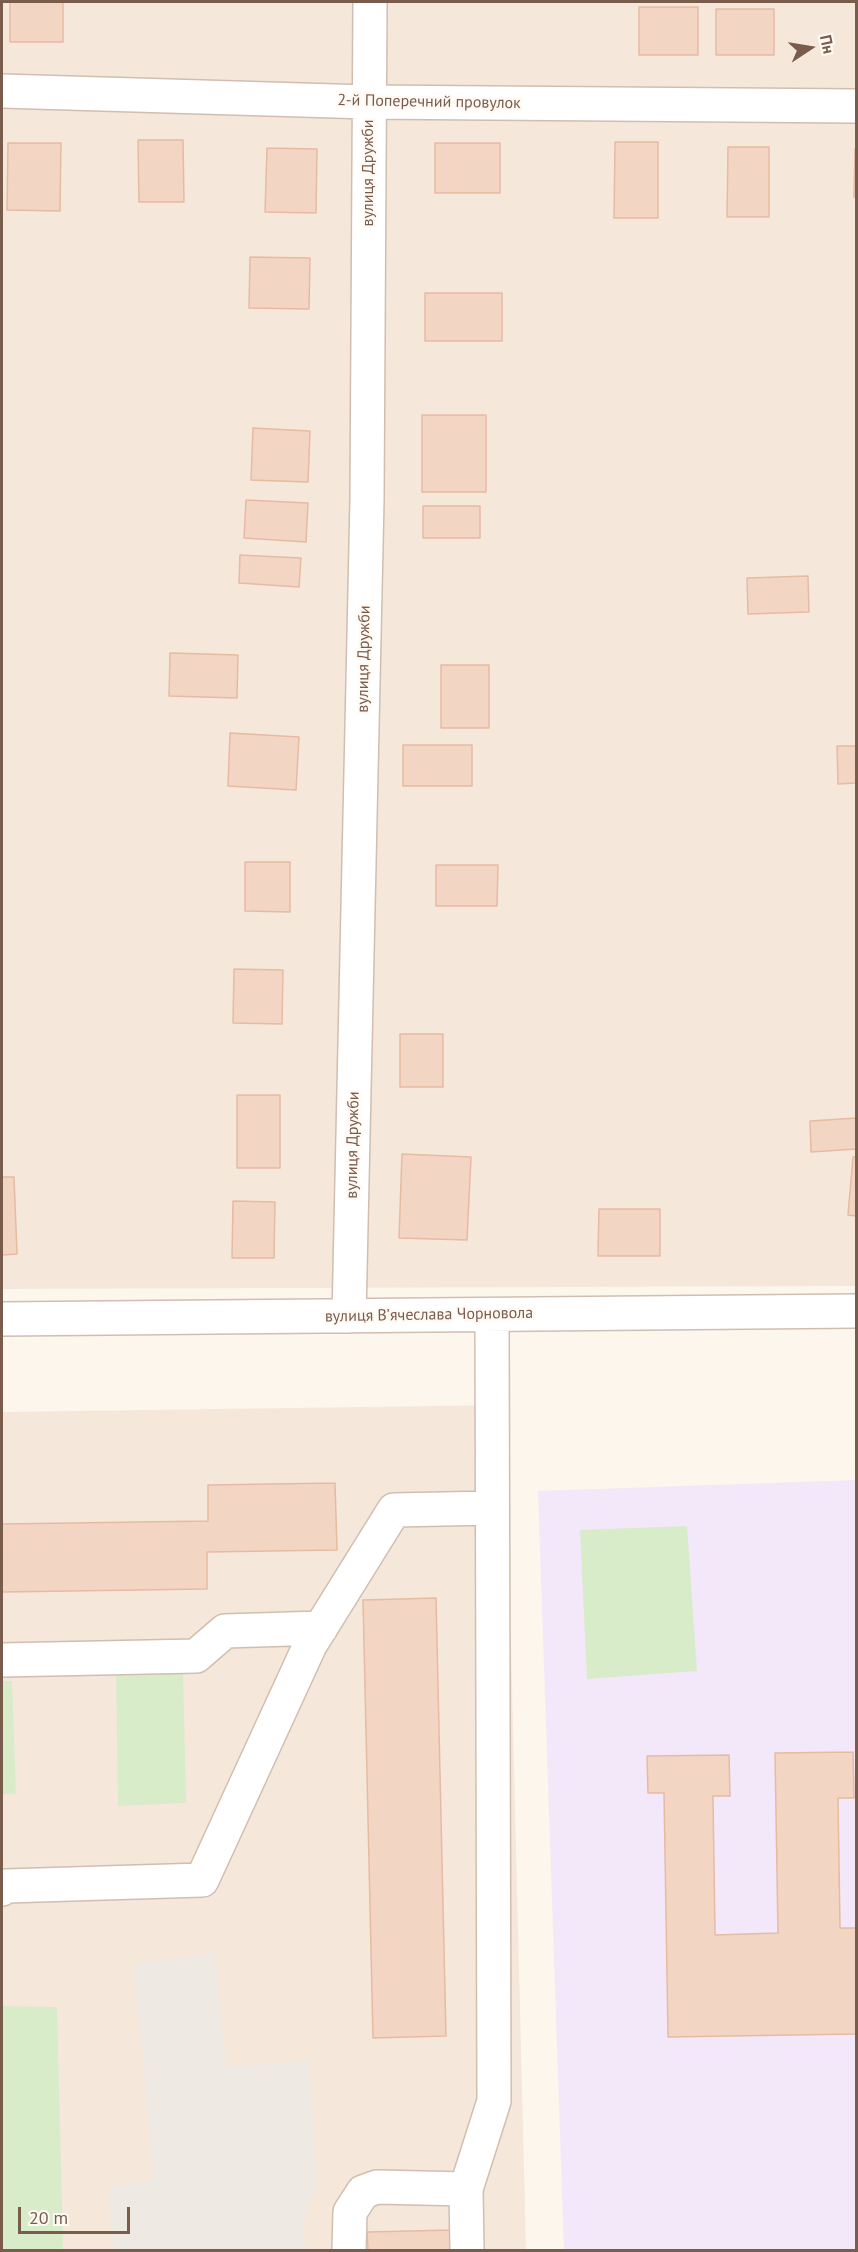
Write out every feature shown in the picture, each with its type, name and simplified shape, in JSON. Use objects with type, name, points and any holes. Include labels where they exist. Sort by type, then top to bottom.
[{"type":"street","name":"вулиця Дружби","points":[[349,1316],[367,500],[370,2]]},
{"type":"street","name":"2-й Поперечний провулок","points":[[2,91],[368,102],[856,106]]},
{"type":"street","name":"вулиця Вʼячеслава Чорновола","points":[[2,1319],[856,1311]]},
{"type":"street","points":[[467,2250],[466,2189],[494,2101],[492,1315]]},
{"type":"street","points":[[2,1889],[6,1886],[202,1880],[310,1645],[394,1510],[492,1508]]},
{"type":"street","points":[[2,1660],[196,1656],[225,1631],[321,1628]]},
{"type":"street","points":[[349,2250],[350,2212],[363,2192],[377,2187],[466,2189]]},
{"type":"shaded area","points":[[2,2],[856,2],[856,1286],[2,1289]]},
{"type":"shaded area","points":[[505,1405],[526,2250],[2,2250],[2,1412]]},
{"type":"shaded area","points":[[856,1480],[856,2250],[564,2250],[538,1491]]},
{"type":"shaded area","points":[[215,1953],[226,2067],[309,2060],[317,2181],[303,2222],[306,2250],[114,2250],[107,2188],[154,2179],[134,1965]]},
{"type":"green space","points":[[687,1526],[697,1671],[587,1679],[580,1530]]},
{"type":"green space","points":[[116,1669],[183,1670],[186,1803],[118,1806]]},
{"type":"green space","points":[[2,1681],[12,1681],[16,1794],[2,1794]]},
{"type":"green space","points":[[2,2006],[57,2007],[63,2250],[2,2250]]},
{"type":"building","points":[[10,2],[63,2],[63,42],[10,42]]},
{"type":"building","points":[[639,7],[698,7],[698,55],[639,55]]},
{"type":"building","points":[[716,9],[774,9],[774,55],[716,55]]},
{"type":"building","points":[[138,140],[183,140],[184,202],[139,202]]},
{"type":"building","points":[[615,142],[658,142],[658,218],[614,218]]},
{"type":"building","points":[[8,143],[61,143],[60,211],[7,210]]},
{"type":"building","points":[[435,143],[500,143],[500,193],[435,193]]},
{"type":"building","points":[[728,147],[769,147],[769,217],[727,217]]},
{"type":"building","points":[[267,148],[317,149],[316,213],[265,212]]},
{"type":"building","points":[[855,149],[856,197],[854,197]]},
{"type":"building","points":[[250,257],[310,258],[309,309],[249,308]]},
{"type":"building","points":[[425,293],[502,293],[502,341],[425,341]]},
{"type":"building","points":[[422,415],[486,415],[486,492],[422,492]]},
{"type":"building","points":[[253,428],[310,431],[308,482],[251,480]]},
{"type":"building","points":[[246,500],[308,503],[306,542],[244,538]]},
{"type":"building","points":[[423,506],[480,506],[480,538],[423,538]]},
{"type":"building","points":[[240,555],[301,558],[299,587],[239,583]]},
{"type":"building","points":[[808,576],[809,612],[748,614],[747,578]]},
{"type":"building","points":[[170,653],[238,655],[237,698],[169,696]]},
{"type":"building","points":[[441,665],[489,665],[489,728],[441,728]]},
{"type":"building","points":[[230,733],[299,737],[296,790],[228,786]]},
{"type":"building","points":[[403,745],[472,745],[472,786],[403,786]]},
{"type":"building","points":[[837,746],[856,746],[856,783],[838,784]]},
{"type":"building","points":[[245,862],[290,862],[290,912],[245,911]]},
{"type":"building","points":[[436,865],[498,865],[497,906],[436,906]]},
{"type":"building","points":[[234,969],[283,970],[282,1024],[233,1023]]},
{"type":"building","points":[[400,1034],[443,1034],[443,1087],[400,1087]]},
{"type":"building","points":[[237,1095],[280,1095],[280,1168],[237,1168]]},
{"type":"building","points":[[856,1118],[856,1149],[811,1152],[810,1121]]},
{"type":"building","points":[[402,1154],[471,1157],[467,1240],[399,1238]]},
{"type":"building","points":[[853,1157],[856,1157],[856,1216],[848,1215]]},
{"type":"building","points":[[2,1177],[14,1177],[17,1254],[2,1255]]},
{"type":"building","points":[[233,1201],[275,1202],[274,1258],[232,1258]]},
{"type":"building","points":[[599,1209],[660,1209],[660,1256],[598,1256]]},
{"type":"building","points":[[335,1483],[337,1550],[207,1552],[207,1589],[2,1592],[2,1524],[208,1521],[208,1485]]},
{"type":"building","points":[[436,1598],[446,2036],[373,2038],[363,1600]]},
{"type":"building","points":[[853,1752],[854,1798],[838,1798],[840,1928],[856,1928],[856,2034],[668,2037],[664,1793],[648,1793],[647,1756],[729,1755],[730,1796],[713,1796],[715,1935],[778,1933],[775,1753]]},
{"type":"building","points":[[452,2230],[453,2250],[368,2250],[367,2232]]}]
